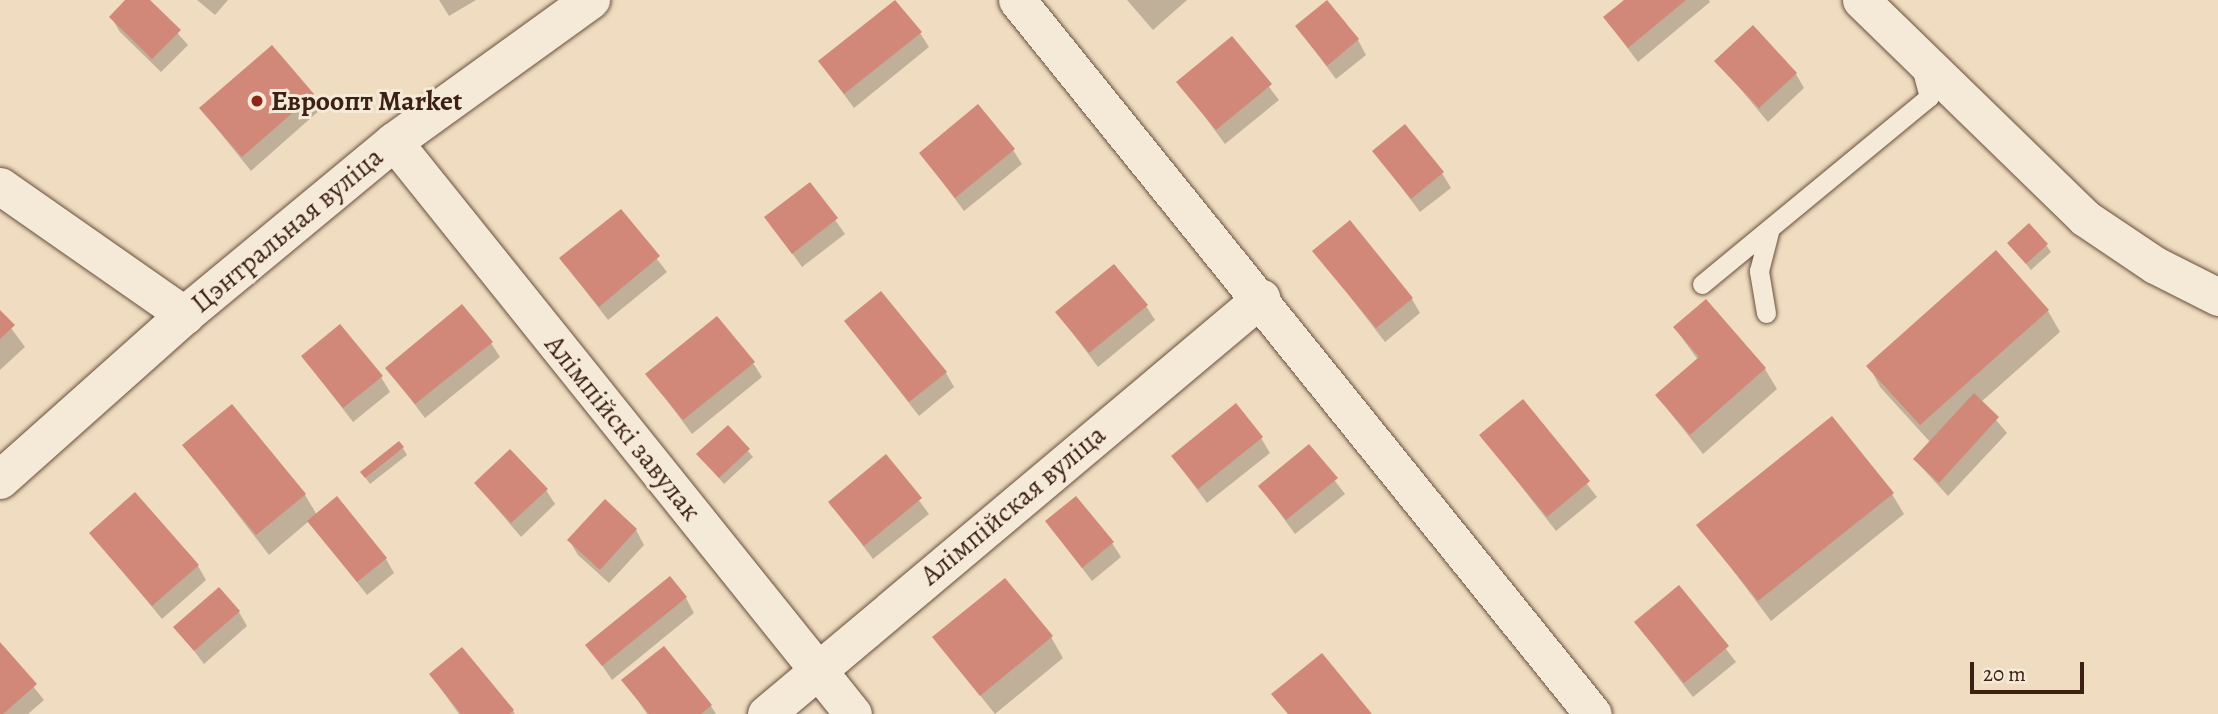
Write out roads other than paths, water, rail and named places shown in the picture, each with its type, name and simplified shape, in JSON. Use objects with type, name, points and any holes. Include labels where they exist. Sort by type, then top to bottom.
[{"type":"street","name":"Цэнтральная вуліца","points":[[0,480],[185,315],[394,142],[591,0]]},
{"type":"street","points":[[1017,0],[1261,298],[1593,714]]},
{"type":"street","points":[[1861,0],[2085,218],[2155,265],[2218,297]]},
{"type":"street","name":"Алімпійскі завулак","points":[[394,142],[853,714]]},
{"type":"street","points":[[0,186],[185,315]]},
{"type":"street","name":"Алімпійская вуліца","points":[[766,714],[1261,298]]},
{"type":"lane","points":[[1702,284],[1929,97],[1917,53]]},
{"type":"lane","points":[[1766,313],[1759,271],[1770,228]]},
{"type":"place","name":"Евроопт Market","points":[[257,101]]}]
